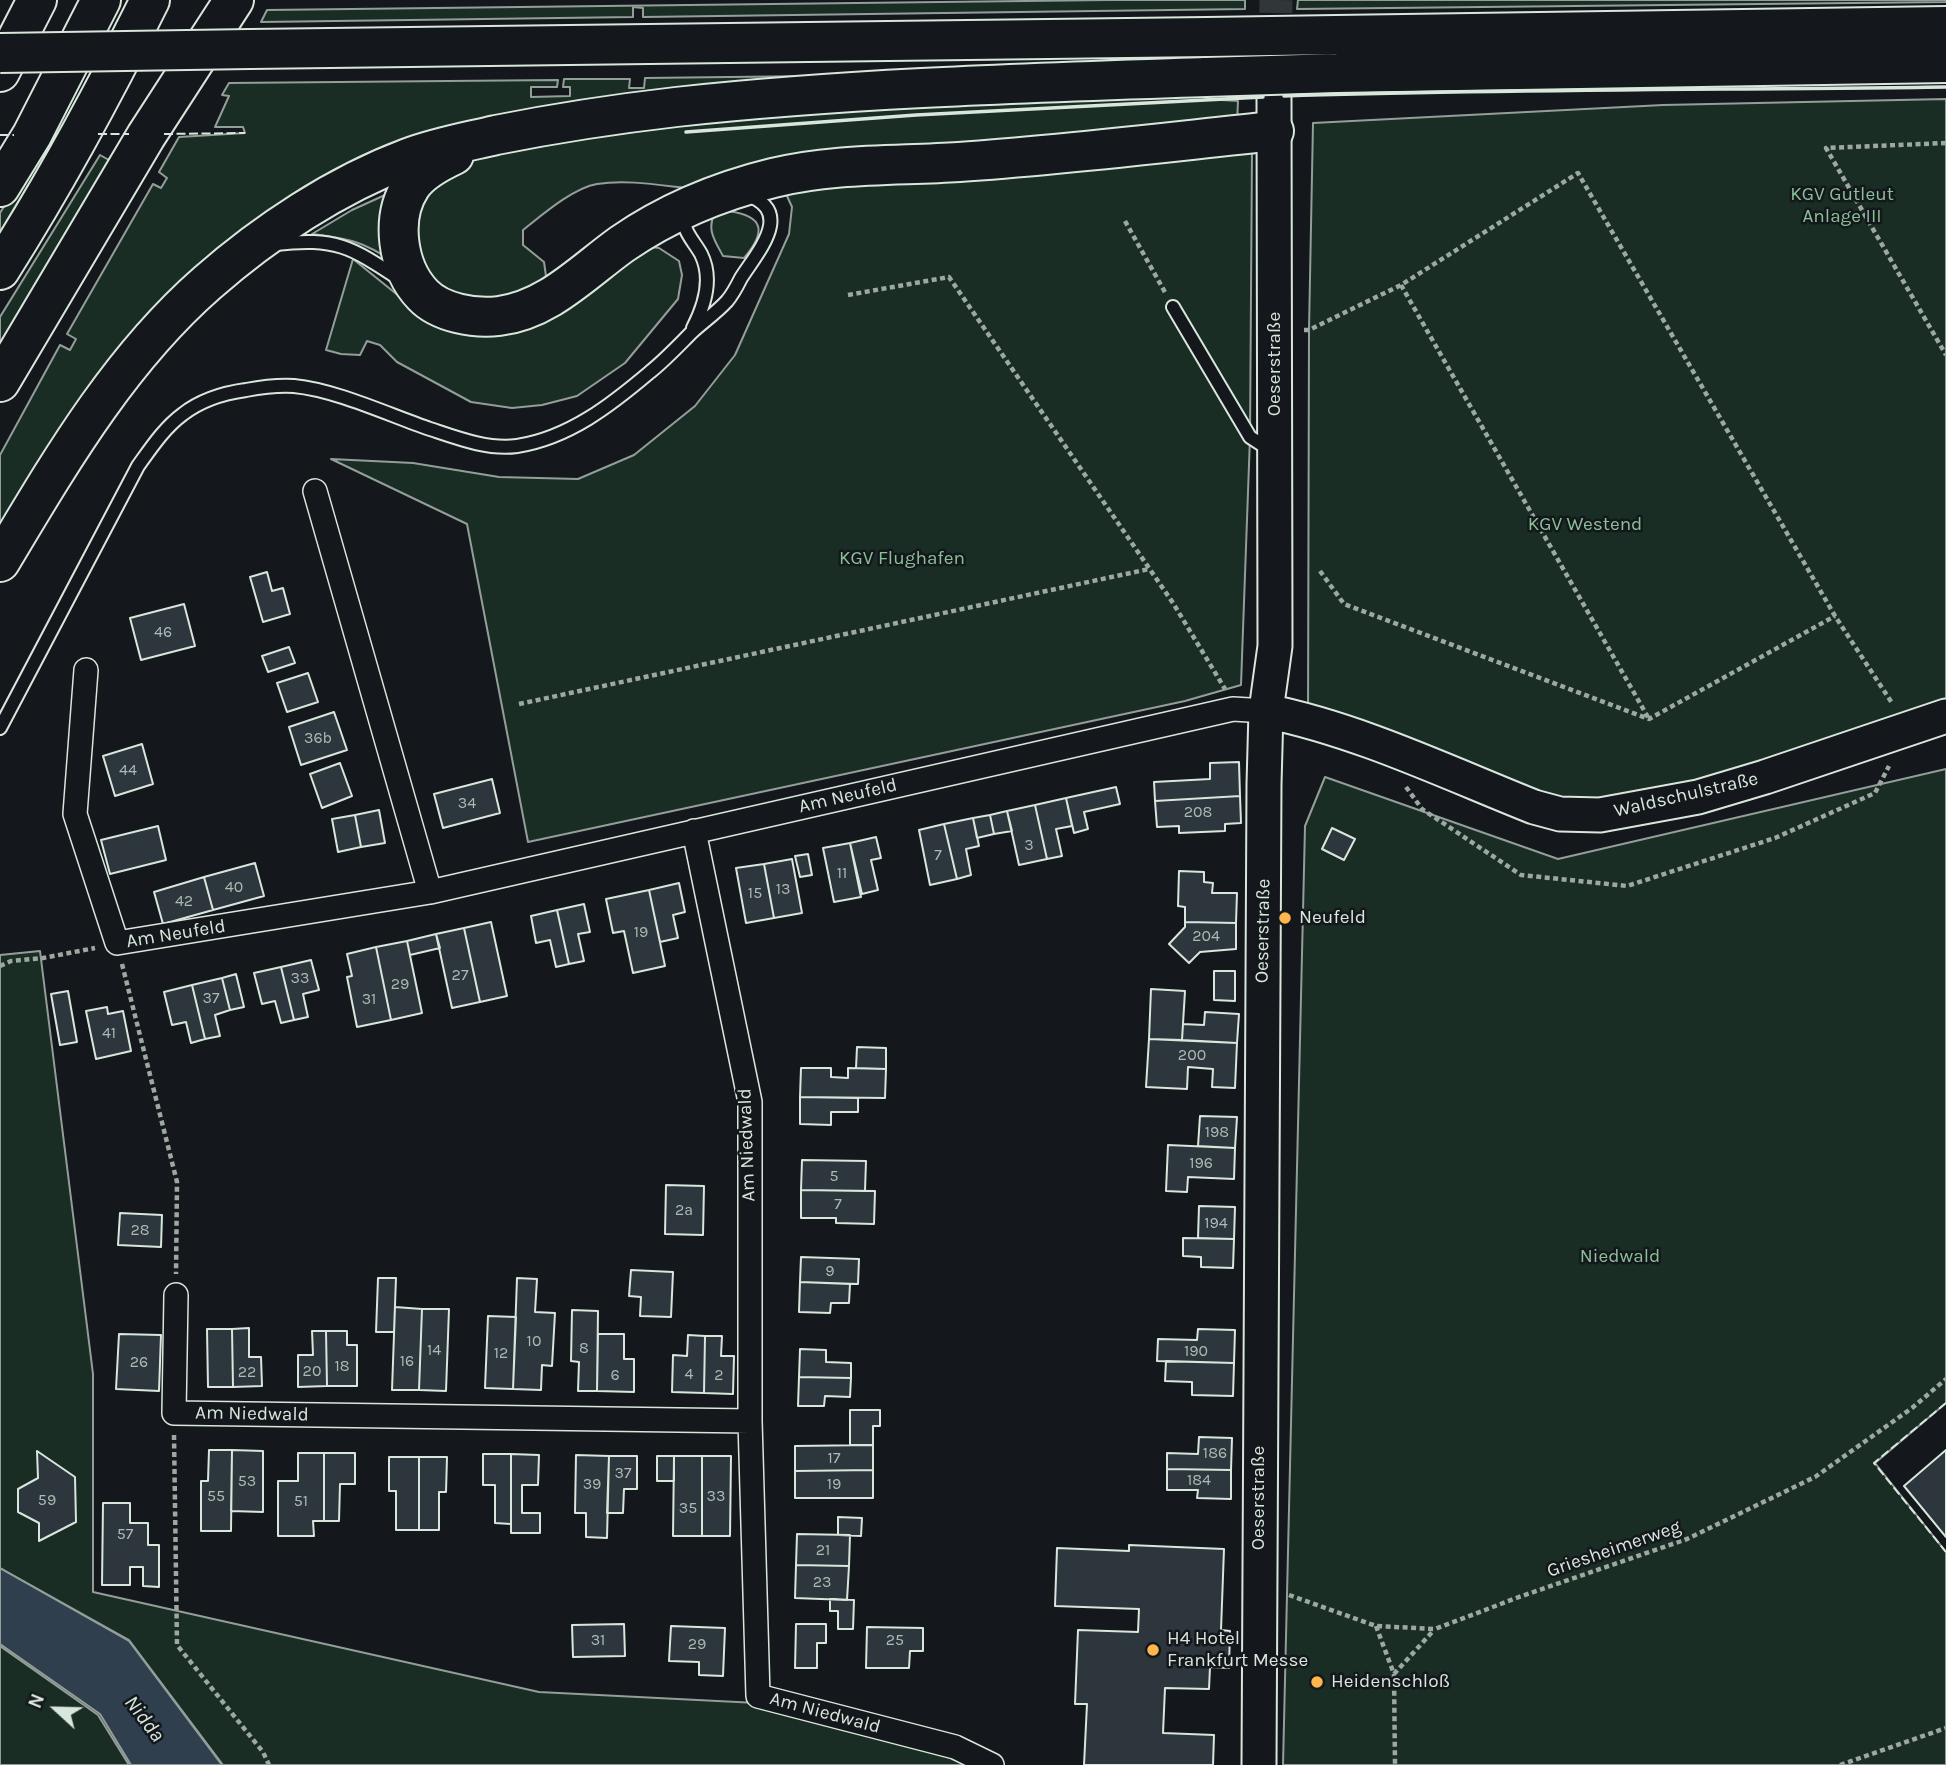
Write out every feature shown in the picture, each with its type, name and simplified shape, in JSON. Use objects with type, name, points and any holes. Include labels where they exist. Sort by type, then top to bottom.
[{"type":"highway","points":[[0,72],[37,0]]},
{"type":"highway","points":[[0,187],[32,135],[101,0]]},
{"type":"highway","points":[[0,270],[40,207],[118,64],[149,0]]},
{"type":"highway","points":[[146,136],[215,0]]},
{"type":"highway","points":[[0,383],[146,136],[234,0]]},
{"type":"highway","points":[[0,53],[1946,26]]},
{"type":"highway","points":[[0,562],[93,412],[134,359],[208,282],[254,246],[329,196],[405,159],[443,146],[578,119],[751,99],[957,87],[1336,73],[1946,63]]},
{"type":"highway","points":[[495,136],[422,173],[411,186],[401,209],[400,251],[423,295],[453,312],[473,316],[498,316],[530,308],[551,298],[623,244],[673,214],[773,178],[827,169],[961,162],[1274,114]]},
{"type":"street","name":"Oeserstraße","points":[[1259,1765],[1266,711],[1275,646],[1274,114]]},
{"type":"street","points":[[315,491],[430,892]]},
{"type":"street","name":"Am Neufeld","points":[[86,670],[75,814],[117,943],[430,892],[1233,709],[1266,711]]},
{"type":"street","name":"Waldschulstraße","points":[[1266,711],[1304,719],[1372,742],[1534,807],[1560,814],[1587,815],[1698,797],[1946,716]]},
{"type":"street","name":"Am Niedwald","points":[[694,831],[750,1102],[750,1421],[758,1696],[955,1747],[992,1765]]},
{"type":"street","name":"Am Niedwald","points":[[176,1294],[174,1413],[750,1421]]},
{"type":"lane","points":[[689,335],[728,300],[767,239],[771,213],[758,200],[735,190]]},
{"type":"lane","points":[[0,728],[138,466],[181,415],[201,402],[231,392],[268,386],[294,386],[323,392],[454,437],[486,445],[515,446],[544,439],[576,426],[619,398],[677,350],[698,319],[708,284],[706,269],[685,229],[683,218],[687,211],[698,203]]},
{"type":"lane","points":[[254,246],[301,241],[350,248],[423,295]]},
{"type":"lane","points":[[1173,307],[1250,437],[1274,453]]},
{"type":"path","points":[[1946,143],[1826,148],[1946,355]]},
{"type":"path","points":[[1275,331],[1309,330],[1401,285],[1578,173],[1835,616],[1907,729]]},
{"type":"path","points":[[1125,221],[1173,307]]},
{"type":"path","points":[[848,295],[949,276],[1149,569],[1225,690],[1233,709]]},
{"type":"path","points":[[1401,285],[1649,719]]},
{"type":"path","points":[[519,704],[1149,569]]},
{"type":"path","points":[[1320,570],[1344,604],[1649,719],[1835,616]]},
{"type":"path","points":[[0,966],[11,961],[43,958],[117,943],[177,1182],[176,1294]]},
{"type":"path","name":"Griesheimerweg","points":[[1259,1585],[1376,1626],[1434,1629],[1687,1539],[1815,1477],[1912,1408],[1946,1379]]},
{"type":"path","name":"Am Niedwald","points":[[174,1413],[177,1645],[263,1752],[269,1765]]},
{"type":"path","points":[[1376,1626],[1395,1674],[1395,1765]]},
{"type":"path","points":[[1395,1674],[1434,1629]]},
{"type":"path","points":[[1840,1765],[1946,1728]]},
{"type":"green space","points":[[1245,0],[1245,9],[643,17],[643,8],[633,7],[633,17],[261,22],[267,10]]},
{"type":"green space","points":[[1298,0],[1946,0],[1946,2],[1297,9]]},
{"type":"green space","points":[[896,75],[532,111],[252,234],[0,541],[0,455],[60,345],[70,350],[76,339],[67,334],[153,184],[161,188],[167,178],[159,172],[179,137],[245,133],[243,127],[215,127],[229,96],[222,95],[229,83],[558,80],[557,87],[531,87],[531,97],[570,96],[570,87],[563,87],[564,79],[630,79],[629,88],[644,88],[645,78]]},
{"type":"green space","points":[[1205,93],[1206,99],[1238,101],[1237,124],[696,189],[621,182],[597,184],[558,203],[523,230],[523,245],[544,262],[546,276],[539,288],[510,301],[460,297],[436,284],[426,276],[413,237],[418,205],[439,179],[473,159],[528,145],[648,128],[831,112]]},
{"type":"green space","name":"KGV Westend","points":[[1946,99],[1946,710],[1686,812],[1577,818],[1308,719],[1309,330],[1313,123],[1663,105]]},
{"type":"green space","points":[[52,144],[0,232],[0,213],[37,153]]},
{"type":"green space","name":"KGV Flughafen","points":[[1252,150],[1250,437],[1241,685],[1185,701],[528,842],[467,524],[331,459],[413,463],[499,477],[578,479],[634,455],[695,406],[735,355],[789,234],[792,207],[787,196],[780,191]]},
{"type":"green space","points":[[100,155],[109,160],[0,344],[0,317]]},
{"type":"green space","points":[[396,190],[394,262],[355,242],[312,234],[352,210]]},
{"type":"green space","points":[[728,211],[749,217],[758,227],[756,240],[744,258],[723,256],[713,235],[711,224],[715,213]]},
{"type":"green space","points":[[644,246],[659,248],[679,261],[682,275],[678,299],[625,363],[577,396],[542,405],[512,408],[471,402],[397,362],[380,345],[367,341],[360,355],[326,350],[353,259],[425,317],[446,329]]},
{"type":"green space","name":"Niedwald","points":[[1946,769],[1946,1403],[1875,1463],[1946,1552],[1946,1765],[1283,1765],[1305,826],[1325,777],[1558,859]]},
{"type":"green space","points":[[40,951],[93,1374],[93,1592],[539,1692],[757,1703],[977,1765],[223,1765],[129,1640],[0,1568],[0,955]]},
{"type":"green space","points":[[0,1646],[98,1715],[129,1765],[0,1765]]},
{"type":"water","name":"Nidda","points":[[0,1568],[129,1641],[222,1765],[131,1765],[100,1714],[0,1644]]},
{"type":"building","points":[[267,572],[272,591],[283,588],[290,614],[263,622],[250,577]]},
{"type":"building","points":[[184,604],[195,646],[141,660],[130,618]]},
{"type":"building","points":[[289,647],[295,663],[268,672],[262,656]]},
{"type":"building","points":[[308,673],[318,702],[287,712],[277,683]]},
{"type":"building","points":[[334,712],[347,750],[301,765],[289,727]]},
{"type":"building","points":[[142,744],[153,784],[115,796],[103,756]]},
{"type":"building","points":[[1239,762],[1240,796],[1155,801],[1154,782],[1210,779],[1210,763]]},
{"type":"building","points":[[340,763],[352,796],[322,808],[310,774]]},
{"type":"building","points":[[492,779],[500,813],[443,828],[434,794]]},
{"type":"building","points":[[1116,787],[1120,804],[1084,812],[1088,829],[1074,833],[1066,798]]},
{"type":"building","points":[[1240,796],[1241,823],[1225,824],[1225,831],[1179,833],[1179,826],[1157,827],[1155,801]]},
{"type":"building","points":[[1066,798],[1072,826],[1056,829],[1062,856],[1047,859],[1035,805]]},
{"type":"building","points":[[1035,805],[1047,859],[1019,865],[1007,811]]},
{"type":"building","points":[[379,810],[385,843],[361,847],[355,815]]},
{"type":"building","points":[[1007,811],[1012,831],[994,834],[990,815]]},
{"type":"building","points":[[355,815],[361,847],[338,852],[332,819]]},
{"type":"building","points":[[990,815],[994,834],[977,838],[973,818]]},
{"type":"building","points":[[973,818],[979,846],[966,849],[971,875],[957,879],[944,824]]},
{"type":"building","points":[[944,824],[957,879],[930,885],[919,830]]},
{"type":"building","points":[[158,826],[166,860],[110,874],[101,840]]},
{"type":"building","points":[[1332,828],[1355,839],[1344,860],[1322,849]]},
{"type":"building","points":[[876,837],[881,858],[871,860],[878,890],[862,894],[850,843]]},
{"type":"building","points":[[850,843],[861,897],[834,902],[823,848]]},
{"type":"building","points":[[808,854],[812,875],[800,877],[795,856]]},
{"type":"building","points":[[792,859],[802,913],[774,918],[764,864]]},
{"type":"building","points":[[255,863],[264,896],[213,910],[204,877]]},
{"type":"building","points":[[764,864],[774,918],[746,923],[736,868]]},
{"type":"building","points":[[1179,871],[1204,872],[1204,882],[1213,883],[1212,893],[1237,893],[1236,923],[1185,922],[1185,907],[1178,906]]},
{"type":"building","points":[[204,877],[213,910],[163,924],[154,892]]},
{"type":"building","points":[[679,883],[685,912],[673,915],[678,938],[660,942],[649,890]]},
{"type":"building","points":[[649,890],[665,966],[633,973],[624,931],[613,933],[606,899]]},
{"type":"building","points":[[584,904],[590,932],[578,934],[584,961],[569,964],[557,910]]},
{"type":"building","points":[[557,910],[569,964],[556,967],[550,940],[536,943],[531,916]]},
{"type":"building","points":[[491,922],[507,996],[480,1002],[464,928]]},
{"type":"building","points":[[1185,922],[1236,923],[1236,949],[1200,952],[1189,963],[1169,944],[1185,927]]},
{"type":"building","points":[[464,928],[480,1002],[452,1008],[436,934]]},
{"type":"building","points":[[436,934],[440,948],[410,955],[407,941]]},
{"type":"building","points":[[407,941],[422,1013],[391,1020],[376,947]]},
{"type":"building","points":[[376,947],[391,1020],[357,1027],[347,977],[352,976],[347,954]]},
{"type":"building","points":[[311,960],[319,990],[303,994],[308,1017],[294,1020],[281,967]]},
{"type":"building","points":[[281,967],[294,1020],[281,1023],[275,1001],[262,1004],[254,973]]},
{"type":"building","points":[[1214,971],[1235,971],[1235,1001],[1214,1000]]},
{"type":"building","points":[[236,974],[244,1007],[230,1010],[222,978]]},
{"type":"building","points":[[222,978],[230,1010],[215,1015],[220,1036],[205,1039],[192,985]]},
{"type":"building","points":[[192,985],[205,1039],[191,1043],[186,1022],[172,1025],[164,992]]},
{"type":"building","points":[[1151,989],[1185,991],[1182,1040],[1149,1039]]},
{"type":"building","points":[[68,991],[77,1042],[60,1045],[51,994]]},
{"type":"building","points":[[107,1007],[108,1014],[123,1011],[131,1051],[96,1059],[86,1011]]},
{"type":"building","points":[[1205,1012],[1239,1014],[1237,1043],[1182,1040],[1183,1024],[1204,1025]]},
{"type":"building","points":[[1149,1039],[1237,1043],[1235,1088],[1212,1087],[1213,1069],[1188,1067],[1187,1089],[1146,1087]]},
{"type":"building","points":[[857,1047],[886,1048],[886,1069],[856,1068]]},
{"type":"building","points":[[801,1068],[831,1068],[831,1077],[848,1078],[848,1068],[886,1069],[885,1098],[800,1097]]},
{"type":"building","points":[[800,1097],[858,1098],[858,1112],[831,1112],[831,1125],[800,1124]]},
{"type":"building","points":[[1200,1116],[1237,1117],[1235,1148],[1198,1146]]},
{"type":"building","points":[[1168,1145],[1235,1148],[1234,1179],[1188,1177],[1187,1192],[1166,1191]]},
{"type":"building","points":[[802,1160],[866,1161],[865,1191],[801,1190]]},
{"type":"building","points":[[666,1185],[704,1186],[703,1235],[665,1234]]},
{"type":"building","points":[[801,1190],[875,1191],[874,1224],[836,1223],[836,1218],[801,1218]]},
{"type":"building","points":[[1199,1206],[1235,1207],[1234,1239],[1198,1238]]},
{"type":"building","points":[[120,1213],[162,1215],[161,1247],[118,1245]]},
{"type":"building","points":[[1183,1238],[1234,1239],[1233,1268],[1201,1267],[1201,1257],[1183,1256]]},
{"type":"building","points":[[801,1257],[859,1259],[858,1284],[800,1282]]},
{"type":"building","points":[[631,1270],[673,1272],[671,1317],[640,1316],[641,1297],[629,1296]]},
{"type":"building","points":[[378,1278],[396,1278],[394,1332],[376,1332]]},
{"type":"building","points":[[517,1278],[537,1279],[535,1312],[555,1313],[552,1366],[542,1365],[541,1390],[513,1389]]},
{"type":"building","points":[[800,1282],[850,1284],[849,1303],[831,1303],[830,1313],[799,1312]]},
{"type":"building","points":[[395,1307],[422,1309],[419,1390],[392,1390]]},
{"type":"building","points":[[422,1309],[449,1309],[446,1391],[419,1390]]},
{"type":"building","points":[[572,1310],[598,1311],[597,1391],[578,1391],[579,1362],[571,1361]]},
{"type":"building","points":[[488,1316],[516,1317],[513,1389],[485,1388]]},
{"type":"building","points":[[249,1328],[249,1357],[261,1357],[262,1386],[233,1387],[232,1329]]},
{"type":"building","points":[[207,1329],[232,1329],[233,1387],[208,1387]]},
{"type":"building","points":[[1198,1329],[1235,1330],[1234,1363],[1157,1361],[1158,1339],[1197,1340]]},
{"type":"building","points":[[312,1331],[326,1331],[327,1386],[298,1387],[298,1355],[313,1355]]},
{"type":"building","points":[[326,1331],[347,1331],[347,1345],[357,1345],[357,1386],[327,1386]]},
{"type":"building","points":[[119,1334],[161,1335],[159,1391],[116,1389]]},
{"type":"building","points":[[598,1334],[624,1334],[624,1359],[634,1359],[634,1392],[597,1391]]},
{"type":"building","points":[[688,1335],[705,1336],[704,1393],[672,1392],[673,1355],[687,1356]]},
{"type":"building","points":[[705,1336],[722,1336],[721,1356],[734,1356],[733,1394],[704,1393]]},
{"type":"building","points":[[800,1349],[826,1350],[826,1362],[851,1363],[851,1378],[799,1377]]},
{"type":"building","points":[[1166,1361],[1234,1363],[1233,1396],[1192,1395],[1192,1382],[1165,1381]]},
{"type":"building","points":[[799,1377],[851,1378],[850,1397],[825,1396],[824,1406],[798,1406]]},
{"type":"building","points":[[850,1410],[880,1410],[880,1426],[873,1426],[873,1445],[850,1445]]},
{"type":"building","points":[[1199,1437],[1232,1438],[1231,1470],[1167,1469],[1167,1453],[1198,1454]]},
{"type":"building","points":[[873,1445],[873,1470],[795,1471],[795,1446]]},
{"type":"building","points":[[209,1450],[232,1450],[231,1531],[201,1531],[201,1481],[208,1481]]},
{"type":"building","points":[[232,1450],[263,1451],[263,1512],[231,1511]]},
{"type":"building","points":[[1946,1450],[1946,1537],[1904,1486]]},
{"type":"building","points":[[37,1451],[75,1477],[76,1522],[39,1541],[39,1523],[18,1512],[18,1489],[38,1478]]},
{"type":"building","points":[[298,1453],[324,1453],[324,1521],[313,1521],[314,1536],[278,1536],[278,1481],[298,1481]]},
{"type":"building","points":[[324,1453],[355,1453],[355,1484],[340,1484],[339,1521],[324,1521]]},
{"type":"building","points":[[483,1454],[511,1454],[511,1524],[495,1523],[495,1485],[483,1485]]},
{"type":"building","points":[[511,1454],[539,1455],[538,1485],[522,1485],[522,1513],[540,1513],[540,1533],[511,1533]]},
{"type":"building","points":[[576,1455],[609,1456],[607,1538],[586,1537],[586,1513],[575,1513]]},
{"type":"building","points":[[609,1456],[637,1456],[637,1489],[624,1489],[623,1513],[607,1513]]},
{"type":"building","points":[[657,1456],[674,1456],[674,1481],[657,1481]]},
{"type":"building","points":[[674,1456],[702,1456],[702,1536],[673,1536]]},
{"type":"building","points":[[702,1456],[731,1456],[730,1536],[702,1536]]},
{"type":"building","points":[[389,1457],[419,1457],[419,1530],[396,1530],[396,1491],[389,1491]]},
{"type":"building","points":[[419,1457],[447,1457],[446,1492],[439,1492],[439,1530],[419,1530]]},
{"type":"building","points":[[1167,1469],[1231,1470],[1231,1499],[1197,1498],[1198,1490],[1167,1490]]},
{"type":"building","points":[[873,1470],[873,1498],[795,1498],[795,1471]]},
{"type":"building","points":[[103,1503],[130,1503],[130,1523],[148,1523],[148,1545],[159,1545],[159,1587],[143,1586],[143,1567],[130,1567],[130,1585],[102,1585]]},
{"type":"building","points":[[838,1517],[862,1518],[861,1536],[838,1535]]},
{"type":"building","points":[[797,1534],[850,1535],[849,1566],[796,1565]]},
{"type":"building","name":"H4 Hotel Frankfurt Messe","points":[[1129,1545],[1224,1549],[1221,1630],[1230,1631],[1229,1668],[1210,1667],[1209,1689],[1165,1688],[1163,1733],[1214,1735],[1213,1765],[1084,1765],[1087,1704],[1075,1704],[1078,1630],[1138,1632],[1139,1609],[1055,1606],[1057,1548],[1129,1551]]},
{"type":"building","points":[[796,1565],[849,1566],[847,1600],[795,1598]]},
{"type":"building","points":[[830,1599],[854,1600],[853,1629],[838,1629],[838,1611],[830,1611]]},
{"type":"building","points":[[624,1624],[625,1656],[573,1657],[572,1625]]},
{"type":"building","points":[[796,1624],[826,1624],[826,1643],[817,1643],[817,1668],[795,1668]]},
{"type":"building","points":[[671,1626],[725,1628],[723,1676],[699,1675],[699,1662],[669,1661]]},
{"type":"building","points":[[867,1627],[923,1628],[923,1651],[910,1651],[909,1668],[866,1668]]},
{"type":"tunnel","points":[[1275,63],[1276,0]]},
{"type":"fence","points":[[164,134],[245,133]]},
{"type":"fence","points":[[98,134],[129,134]]},
{"type":"fence","points":[[0,135],[14,135]]},
{"type":"fence","points":[[1946,1403],[1874,1463],[1946,1552]]},
{"type":"wall","points":[[1284,96],[1946,87]]},
{"type":"wall","points":[[686,132],[916,115],[1263,97]]},
{"type":"place","name":"Neufeld","points":[[1285,918]]},
{"type":"place","name":"H4 Hotel Frankfurt Messe","points":[[1153,1650]]},
{"type":"place","name":"Heidenschloß","points":[[1317,1682]]},
{"type":"park label","name":"KGV Gutleut Anlage III","points":[[1842,206]]}]
